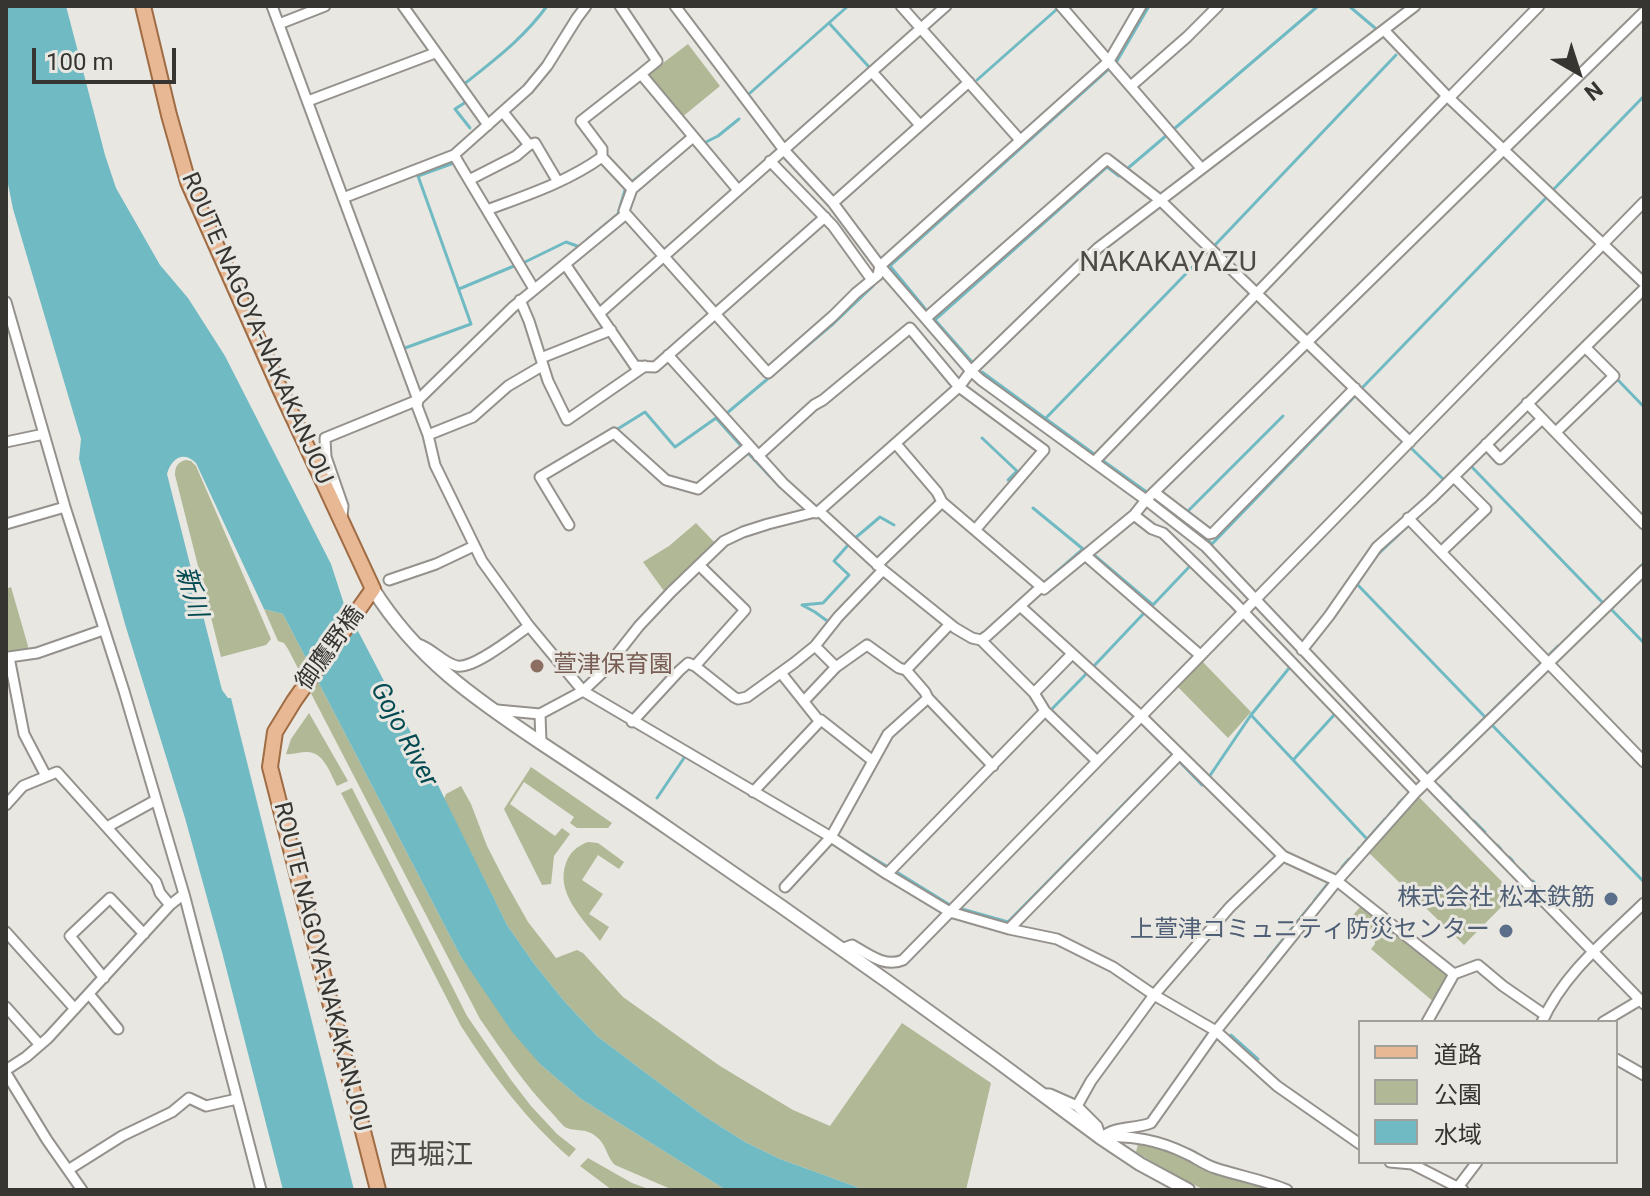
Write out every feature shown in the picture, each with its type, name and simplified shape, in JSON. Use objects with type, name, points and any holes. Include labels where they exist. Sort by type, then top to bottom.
[{"type":"main road","name":"ROUTE NAGOYA-NAKAKANJOU","points":[[143,6],[188,182],[342,521],[370,593]]},
{"type":"main road","name":"御鷹野橋","points":[[294,701],[370,593]]},
{"type":"main road","name":"ROUTE NAGOYA-NAKAKANJOU","points":[[294,701],[275,732],[270,767],[378,1190]]},
{"type":"street","points":[[272,6],[418,400],[417,406],[435,465],[482,561],[529,626],[583,691],[831,837],[950,912],[1057,939],[1113,967],[1216,1031],[1277,1086],[1356,1142]]},
{"type":"street","points":[[279,24],[325,6]]},
{"type":"street","points":[[403,6],[488,125]]},
{"type":"street","points":[[343,198],[454,155],[528,89],[586,6]]},
{"type":"street","points":[[620,6],[657,61],[581,121],[602,149],[602,157],[632,189]]},
{"type":"street","points":[[675,6],[784,150],[833,203],[880,266],[971,371],[1206,547],[1642,1002],[1607,1020]]},
{"type":"street","points":[[901,6],[1020,140]]},
{"type":"street","points":[[600,313],[946,6]]},
{"type":"street","points":[[1061,6],[1201,168]]},
{"type":"street","points":[[693,137],[632,189],[624,211],[768,373],[878,275],[880,266],[1109,61],[1141,6]]},
{"type":"street","points":[[1131,86],[1218,6]]},
{"type":"street","points":[[1094,462],[1539,6]]},
{"type":"street","points":[[490,709],[535,715],[583,691],[602,673],[639,626],[724,541],[768,524],[817,512],[959,387],[971,371],[1098,248],[1412,7]]},
{"type":"street","points":[[896,444],[942,502],[1044,589],[1134,515],[1644,12]]},
{"type":"street","points":[[1302,650],[1377,547],[1454,477],[1644,286],[1448,97],[1384,30]]},
{"type":"street","points":[[308,101],[435,53]]},
{"type":"street","points":[[872,72],[920,125]]},
{"type":"street","points":[[641,74],[738,190]]},
{"type":"street","points":[[833,203],[969,82]]},
{"type":"street","points":[[503,112],[529,145]]},
{"type":"street","points":[[469,180],[535,143],[558,182]]},
{"type":"street","points":[[454,155],[534,289]]},
{"type":"street","points":[[487,210],[558,182],[602,157]]},
{"type":"street","points":[[926,318],[1107,159],[1160,200],[1410,442]]},
{"type":"street","points":[[770,161],[825,217],[872,280]]},
{"type":"street","points":[[841,949],[852,945],[887,963],[903,960],[1644,202]]},
{"type":"street","points":[[342,521],[343,506],[326,457],[325,438],[418,400],[520,300],[626,214]]},
{"type":"street","points":[[565,264],[635,366],[655,367],[825,217]]},
{"type":"street","points":[[520,300],[553,394],[567,420],[645,366]]},
{"type":"street","points":[[6,302],[65,507],[184,894],[261,1190]]},
{"type":"street","points":[[758,456],[814,405],[910,328],[959,387],[1044,450],[975,530]]},
{"type":"street","points":[[428,435],[473,417],[508,386],[542,362],[611,330]]},
{"type":"street","points":[[1556,432],[1614,376],[1585,347]]},
{"type":"street","points":[[668,355],[783,483],[950,624],[981,640],[1034,693],[1045,711],[1097,761]]},
{"type":"street","points":[[1154,492],[1209,534],[1213,533],[1355,388]]},
{"type":"street","points":[[1527,403],[1644,524]]},
{"type":"street","points":[[1486,444],[1500,459],[1542,419]]},
{"type":"street","points":[[569,525],[540,477],[614,433],[666,480],[698,489],[749,446]]},
{"type":"street","points":[[6,442],[44,434]]},
{"type":"street","points":[[1441,552],[1486,509],[1454,477]]},
{"type":"street","points":[[632,722],[688,663],[738,699],[747,697],[781,673],[815,646],[880,567],[942,502]]},
{"type":"street","points":[[6,524],[65,507]]},
{"type":"street","points":[[1134,515],[1152,529],[1163,533],[1416,792]]},
{"type":"street","points":[[1408,518],[1644,762]]},
{"type":"street","points":[[389,580],[436,564],[474,546]]},
{"type":"street","points":[[1085,555],[1200,655]]},
{"type":"street","points":[[695,666],[745,610],[699,565]]},
{"type":"street","points":[[1101,1138],[1110,1130],[1151,1123],[1216,1031],[1337,881],[1416,792],[1644,570]]},
{"type":"street","points":[[981,640],[1041,587]]},
{"type":"street","points":[[370,593],[424,655],[490,709],[683,838],[1101,1138],[1188,1190]]},
{"type":"street","points":[[1020,606],[1141,716],[1283,856],[1337,881],[1454,974]]},
{"type":"street","points":[[906,670],[950,624]]},
{"type":"street","points":[[412,643],[427,647],[453,664],[462,666],[529,626]]},
{"type":"street","points":[[46,776],[24,734],[9,657],[37,653],[103,630]]},
{"type":"street","points":[[804,701],[836,667],[867,645],[906,670],[928,698],[993,766]]},
{"type":"street","points":[[815,646],[836,667]]},
{"type":"street","points":[[1034,693],[1072,654]]},
{"type":"street","points":[[781,673],[820,722],[873,761]]},
{"type":"street","points":[[785,887],[831,837],[888,734],[928,698]]},
{"type":"street","points":[[887,874],[1045,711]]},
{"type":"street","points":[[540,714],[541,743]]},
{"type":"street","points":[[753,792],[820,722]]},
{"type":"street","points":[[1009,929],[1179,755]]},
{"type":"street","points":[[6,805],[23,786],[57,772],[62,775],[156,882],[170,905]]},
{"type":"street","points":[[107,827],[156,800]]},
{"type":"street","points":[[1077,1106],[1091,1081],[1154,995],[1230,907],[1283,856]]},
{"type":"street","points":[[82,1190],[6,1072],[40,1045],[170,905],[184,894]]},
{"type":"street","points":[[104,978],[70,936],[110,898],[144,934]]},
{"type":"street","points":[[1428,1020],[1454,974],[1478,965],[1544,1018],[1557,992],[1576,968],[1644,903]]},
{"type":"street","points":[[7,935],[75,1009]]},
{"type":"street","points":[[89,994],[118,1029]]},
{"type":"street","points":[[6,1007],[40,1045]]},
{"type":"street","points":[[1618,1060],[1644,1075]]},
{"type":"street","points":[[1041,1094],[1050,1094],[1077,1106],[1097,1126],[1101,1138]]},
{"type":"street","points":[[68,1170],[122,1136],[172,1112],[189,1098],[206,1106],[237,1099]]},
{"type":"street","points":[[1101,1138],[1117,1136],[1160,1142],[1210,1167],[1287,1190]]},
{"type":"street","points":[[1415,1164],[1460,1188],[1476,1164]]},
{"type":"green space","points":[[688,44],[720,86],[681,118],[646,76]]},
{"type":"green space","points":[[186,460],[196,466],[271,639],[266,645],[221,657],[175,475],[178,465]]},
{"type":"green space","points":[[696,523],[715,543],[664,591],[643,562],[669,546]]},
{"type":"green space","points":[[11,587],[28,646],[27,652],[6,655],[6,589]]},
{"type":"green space","points":[[264,609],[283,614],[461,957],[541,1065],[581,1099],[726,1190],[673,1190],[615,1165],[599,1139],[590,1132],[565,1127],[523,1080],[480,1019],[288,649],[278,641]]},
{"type":"green space","points":[[1202,661],[1251,712],[1228,738],[1177,686]]},
{"type":"green space","points":[[309,713],[348,781],[337,786],[318,755],[307,752],[286,754],[291,739]]},
{"type":"green space","points":[[531,767],[612,823],[608,828],[577,828],[570,823],[574,817],[524,782],[510,804],[555,836],[562,828],[570,834],[554,856],[551,884],[542,885],[504,809]]},
{"type":"green space","points":[[461,786],[505,881],[528,922],[556,958],[577,950],[583,953],[623,997],[720,1066],[793,1110],[830,1126],[902,1023],[991,1083],[966,1190],[865,1190],[780,1159],[745,1142],[704,1116],[597,1036],[535,965],[507,925],[444,799],[446,794]]},
{"type":"green space","points":[[352,788],[467,1016],[531,1106],[576,1149],[569,1157],[510,1096],[461,1026],[341,793]]},
{"type":"green space","points":[[1417,795],[1514,894],[1464,945],[1367,851]]},
{"type":"green space","points":[[588,842],[598,843],[624,862],[619,869],[598,855],[582,880],[603,894],[589,914],[609,927],[600,941],[572,905],[564,885],[568,859],[574,850]]},
{"type":"green space","points":[[1361,906],[1450,977],[1435,1003],[1371,949],[1375,944],[1374,937],[1369,933],[1363,934],[1348,921]]},
{"type":"green space","points":[[1138,1144],[1160,1149],[1221,1175],[1276,1190],[1205,1190],[1136,1152]]},
{"type":"green space","points":[[588,1158],[651,1190],[612,1190],[580,1166]]},
{"type":"water","points":[[6,6],[66,6],[116,188],[160,265],[188,298],[225,356],[331,564],[344,604],[507,925],[535,965],[597,1036],[704,1116],[745,1142],[780,1159],[865,1190],[726,1190],[581,1099],[541,1065],[513,1033],[461,957],[283,614],[264,609],[196,463],[182,457],[171,464],[167,474],[222,690],[231,698],[354,1190],[283,1190],[185,818],[125,624],[79,459],[81,439],[13,209],[6,174]]},
{"type":"waterway","points":[[463,85],[518,39],[547,6]]},
{"type":"waterway","points":[[750,93],[848,6]]},
{"type":"waterway","points":[[1117,61],[1149,6]]},
{"type":"waterway","points":[[1174,129],[1318,6]]},
{"type":"waterway","points":[[1349,6],[1375,28]]},
{"type":"waterway","points":[[977,80],[1056,10]]},
{"type":"waterway","points":[[829,23],[869,67]]},
{"type":"waterway","points":[[1215,245],[1396,55]]},
{"type":"waterway","points":[[927,311],[890,266],[1110,68]]},
{"type":"waterway","points":[[457,90],[466,102],[455,109],[470,128]]},
{"type":"waterway","points":[[1553,190],[1644,96]]},
{"type":"waterway","points":[[703,142],[718,136],[739,119]]},
{"type":"waterway","points":[[1127,169],[1167,135]]},
{"type":"waterway","points":[[633,181],[670,151]]},
{"type":"waterway","points":[[405,348],[471,324],[418,176],[451,164]]},
{"type":"waterway","points":[[935,320],[1107,167],[1120,175]]},
{"type":"waterway","points":[[840,203],[870,176]]},
{"type":"waterway","points":[[588,239],[618,214],[625,190]]},
{"type":"waterway","points":[[1362,388],[1545,199]]},
{"type":"waterway","points":[[525,262],[566,242],[580,247]]},
{"type":"waterway","points":[[1046,418],[1207,252]]},
{"type":"waterway","points":[[459,289],[514,266]]},
{"type":"waterway","points":[[727,413],[833,324],[873,286]]},
{"type":"waterway","points":[[935,320],[972,362]]},
{"type":"waterway","points":[[910,336],[950,384]]},
{"type":"waterway","points":[[1102,460],[1188,371]]},
{"type":"waterway","points":[[982,372],[1094,454]]},
{"type":"waterway","points":[[1617,379],[1644,407]]},
{"type":"waterway","points":[[1154,499],[1212,544],[1356,395],[1358,397]]},
{"type":"waterway","points":[[616,430],[645,412],[675,447],[716,418],[742,447]]},
{"type":"waterway","points":[[1187,512],[1283,416]]},
{"type":"waterway","points":[[982,438],[1017,471],[1008,480]]},
{"type":"waterway","points":[[1412,449],[1444,480]]},
{"type":"waterway","points":[[748,453],[780,487]]},
{"type":"waterway","points":[[1102,460],[1148,493]]},
{"type":"waterway","points":[[1470,465],[1603,603]]},
{"type":"waterway","points":[[1033,508],[1083,549],[1045,582]]},
{"type":"waterway","points":[[853,538],[880,517],[894,525]]},
{"type":"waterway","points":[[1374,558],[1409,525]]},
{"type":"waterway","points":[[830,623],[802,605],[823,603],[849,575],[834,561],[849,544]]},
{"type":"waterway","points":[[1094,555],[1153,605]]},
{"type":"waterway","points":[[1599,607],[1644,563]]},
{"type":"waterway","points":[[1151,607],[1190,566]]},
{"type":"waterway","points":[[1356,583],[1485,717]]},
{"type":"waterway","points":[[1610,608],[1644,643]]},
{"type":"waterway","points":[[1589,617],[1595,610]]},
{"type":"waterway","points":[[1093,667],[1145,612]]},
{"type":"waterway","points":[[1581,624],[1585,621]]},
{"type":"waterway","points":[[1571,634],[1578,627]]},
{"type":"waterway","points":[[1548,656],[1558,646]]},
{"type":"waterway","points":[[1428,773],[1542,662]]},
{"type":"waterway","points":[[1209,777],[1251,715],[1290,667]]},
{"type":"waterway","points":[[1051,710],[1086,674]]},
{"type":"waterway","points":[[1251,715],[1367,839]]},
{"type":"waterway","points":[[1294,759],[1334,715]]},
{"type":"waterway","points":[[1492,725],[1644,882]]},
{"type":"waterway","points":[[962,909],[1008,922],[1172,755]]},
{"type":"waterway","points":[[657,798],[684,758]]},
{"type":"waterway","points":[[1179,761],[1202,785]]},
{"type":"waterway","points":[[1439,786],[1451,798]]},
{"type":"waterway","points":[[1398,804],[1403,799]]},
{"type":"waterway","points":[[1455,802],[1468,815]]},
{"type":"waterway","points":[[1389,815],[1392,811]]},
{"type":"waterway","points":[[1363,844],[1385,819]]},
{"type":"waterway","points":[[1474,821],[1485,832]]},
{"type":"waterway","points":[[843,840],[888,867]]},
{"type":"waterway","points":[[815,861],[832,843]]},
{"type":"waterway","points":[[1497,845],[1501,849]]},
{"type":"waterway","points":[[1509,857],[1513,861]]},
{"type":"waterway","points":[[1342,867],[1349,859]]},
{"type":"waterway","points":[[895,871],[950,905]]},
{"type":"waterway","points":[[1522,871],[1526,875]]},
{"type":"waterway","points":[[1314,901],[1330,881]]},
{"type":"waterway","points":[[1533,881],[1539,888]]},
{"type":"waterway","points":[[1268,958],[1311,905]]},
{"type":"waterway","points":[[1257,973],[1266,962]]},
{"type":"waterway","points":[[1245,987],[1254,976]]},
{"type":"waterway","points":[[1215,1025],[1243,990]]},
{"type":"waterway","points":[[1184,1069],[1209,1032]]},
{"type":"waterway","points":[[1231,1035],[1258,1059]]},
{"type":"place","name":"萱津保育園","points":[[537,666]]},
{"type":"place","name":"株式会社 松本鉄筋","points":[[1611,899]]},
{"type":"place","name":"上萱津コミュニティ防災センター","points":[[1506,931]]},
{"type":"district","name":"NAKAKAYAZU","points":[[1168,264]]},
{"type":"district","name":"西堀江","points":[[431,1157]]},
{"type":"water label","name":"新川","points":[[190,592]]},
{"type":"water label","name":"Gojo River","points":[[403,735]]}]
